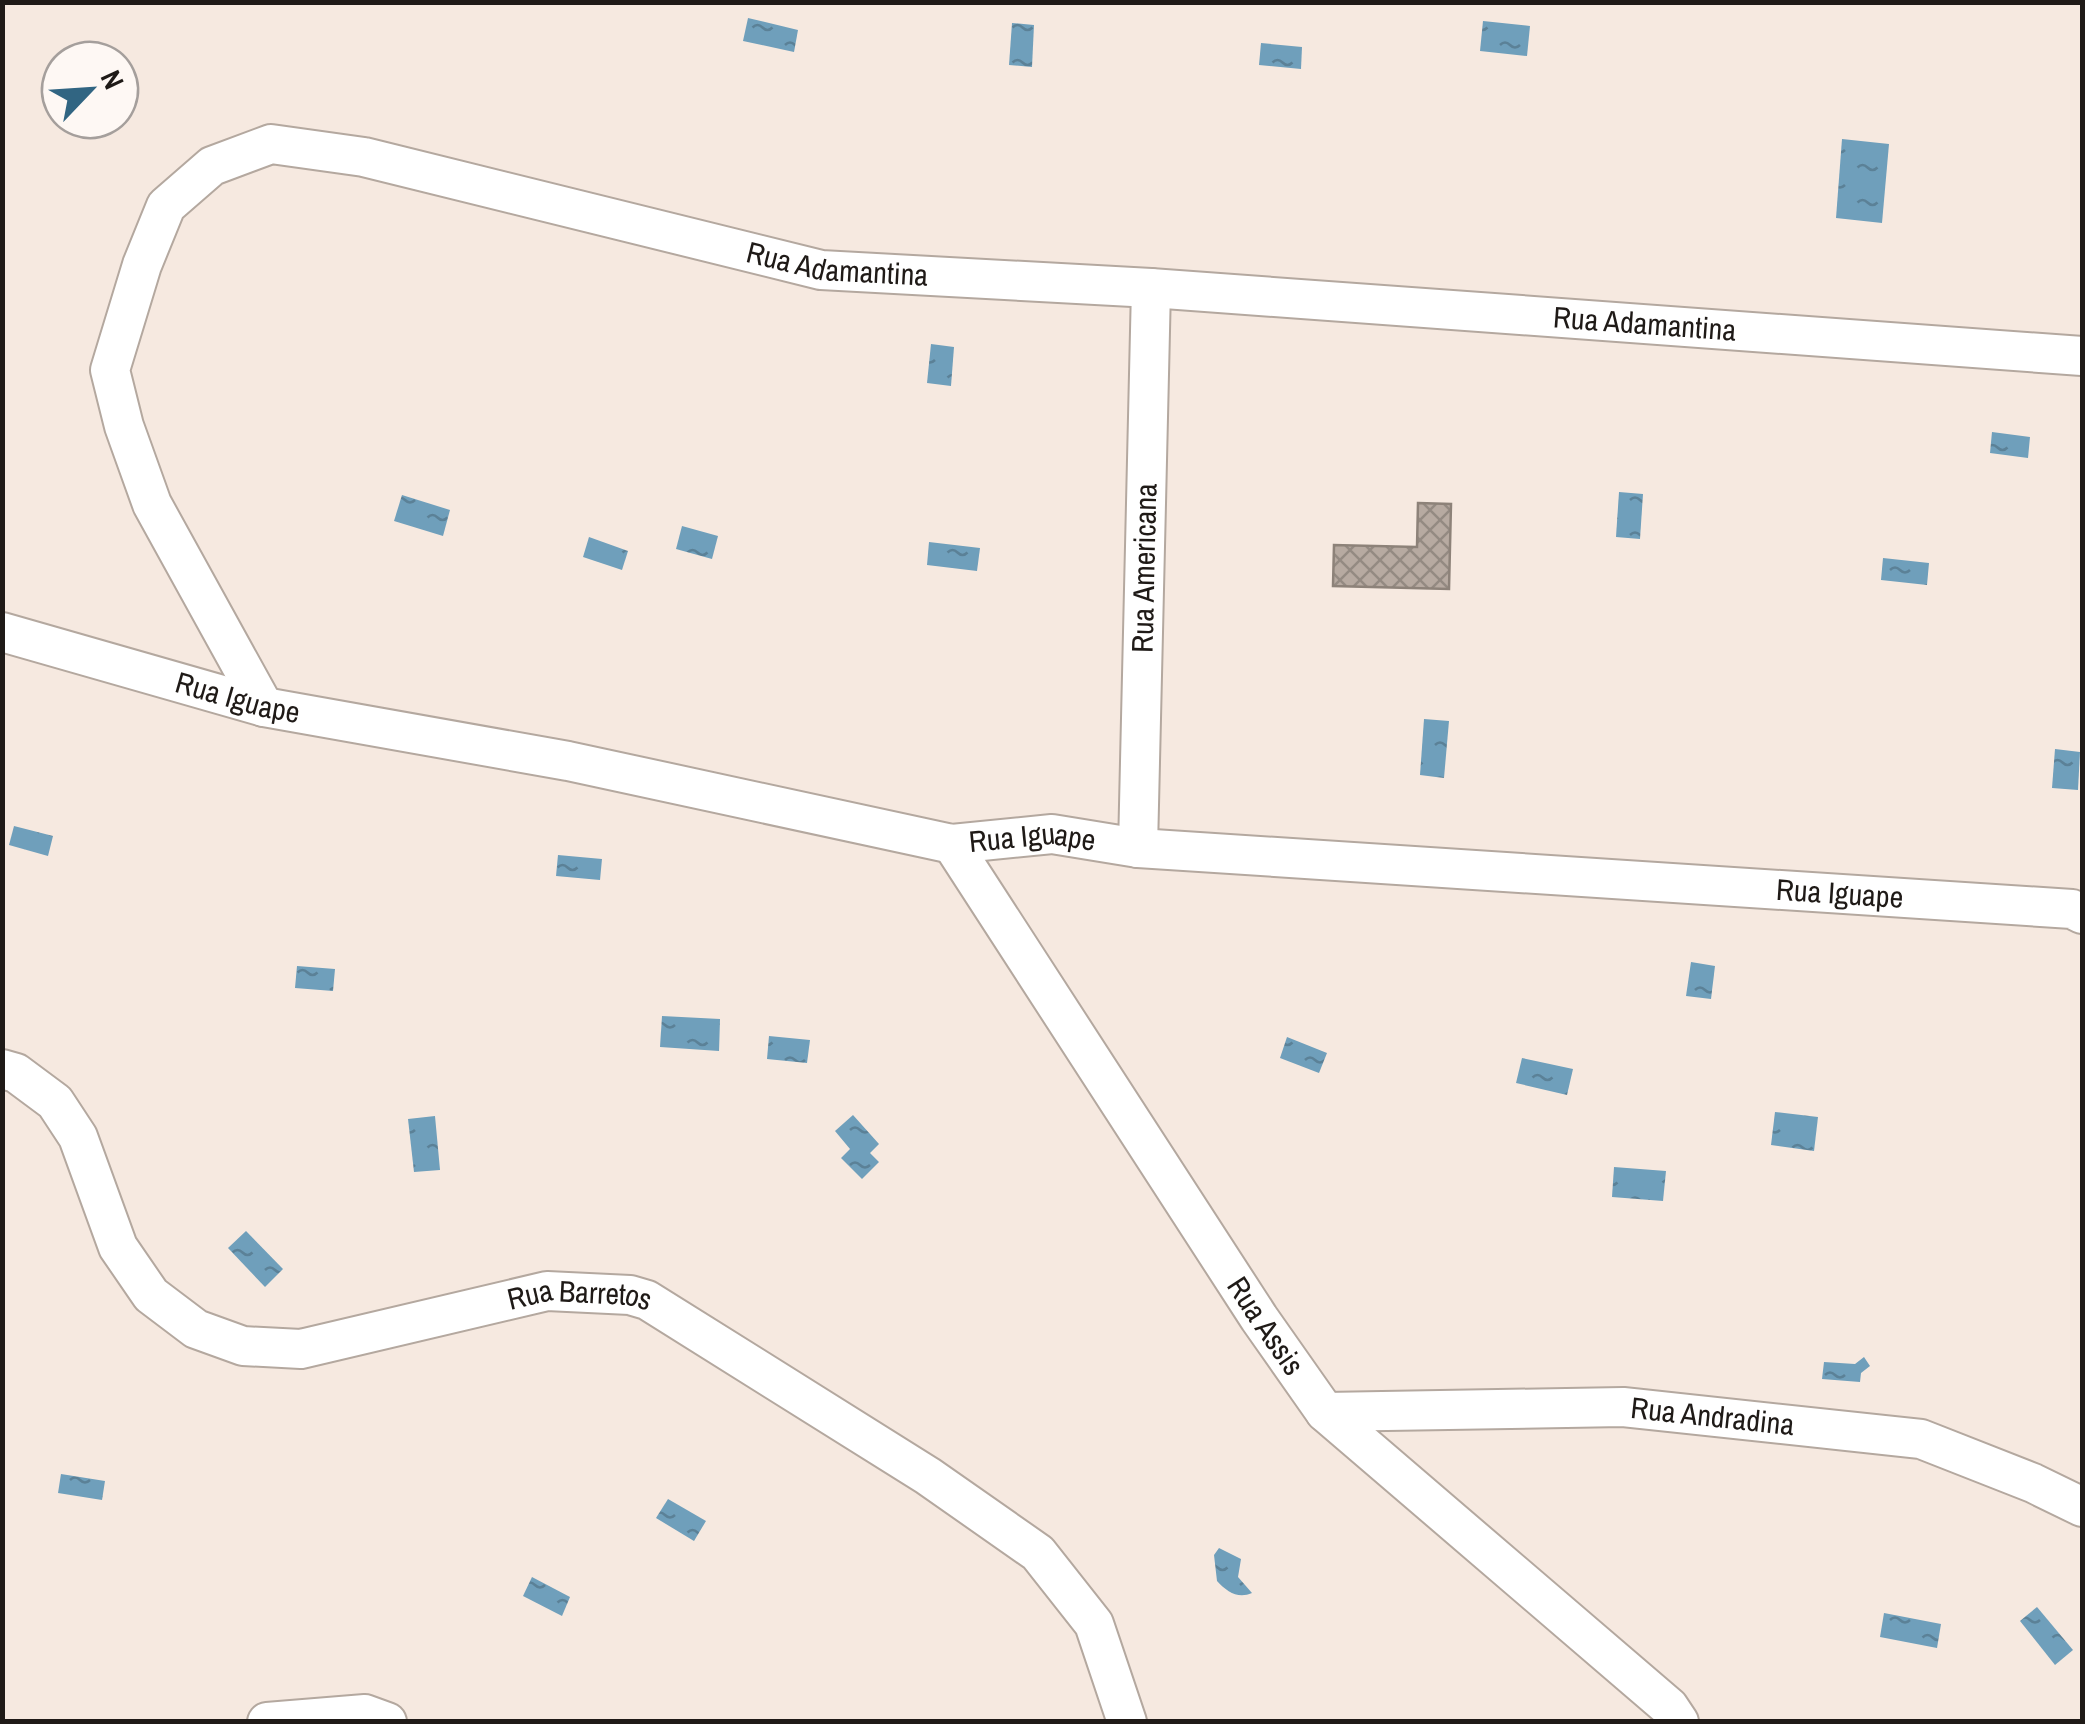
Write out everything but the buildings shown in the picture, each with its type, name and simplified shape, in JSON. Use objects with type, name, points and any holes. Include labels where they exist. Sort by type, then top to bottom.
[{"type":"street","name":"Rua Adamantina","points":[[264,707],[152,504],[124,426],[110,370],[142,265],[166,206],[212,166],[271,144],[332,151],[821,270],[1151,288],[2082,356]]},
{"type":"street","name":"Rua Americana","points":[[1138,848],[1151,288]]},
{"type":"street","name":"Rua Iguape","points":[[2,632],[264,707],[568,761],[952,844],[1052,834],[1138,848],[2072,909],[2082,914]]},
{"type":"street","name":"Rua Assis","points":[[952,844],[1259,1318],[1325,1412],[1668,1707],[1679,1722]]},
{"type":"street","name":"Rua Barretos","points":[[2,1069],[16,1074],[54,1102],[78,1137],[118,1247],[150,1295],[196,1329],[244,1346],[301,1349],[547,1291],[630,1295],[648,1300],[928,1476],[1038,1553],[1094,1624],[1127,1722]]},
{"type":"street","name":"Rua Andradina","points":[[1325,1412],[1624,1407],[1921,1438],[2033,1482],[2082,1507]]},
{"type":"street","points":[[267,1722],[365,1714],[387,1722]]},
{"type":"water","points":[[748,18],[798,30],[794,52],[743,41]]},
{"type":"water","points":[[1483,21],[1530,26],[1527,56],[1480,51]]},
{"type":"water","points":[[1012,23],[1034,25],[1032,67],[1009,65]]},
{"type":"water","points":[[1261,43],[1302,47],[1301,69],[1259,65]]},
{"type":"water","points":[[1842,139],[1889,144],[1882,223],[1836,218]]},
{"type":"water","points":[[931,344],[954,347],[951,386],[927,383]]},
{"type":"water","points":[[1992,432],[2030,437],[2028,458],[1990,453]]},
{"type":"water","points":[[1619,492],[1643,494],[1640,539],[1616,537]]},
{"type":"water","points":[[402,495],[450,510],[443,536],[394,521]]},
{"type":"water","points":[[682,526],[718,536],[712,559],[676,549]]},
{"type":"water","points":[[589,537],[628,551],[622,570],[583,557]]},
{"type":"water","points":[[929,542],[980,548],[977,571],[927,565]]},
{"type":"water","points":[[1883,558],[1929,563],[1927,585],[1881,580]]},
{"type":"water","points":[[1424,719],[1449,721],[1444,778],[1420,775]]},
{"type":"water","points":[[2055,749],[2080,752],[2078,790],[2052,788]]},
{"type":"water","points":[[14,826],[53,836],[48,856],[9,845]]},
{"type":"water","points":[[558,855],[602,859],[600,880],[556,876]]},
{"type":"water","points":[[1691,962],[1715,966],[1711,999],[1686,996]]},
{"type":"water","points":[[297,966],[335,969],[333,991],[295,988]]},
{"type":"water","points":[[662,1016],[720,1019],[719,1051],[660,1047]]},
{"type":"water","points":[[769,1036],[810,1040],[807,1063],[767,1059]]},
{"type":"water","points":[[1287,1037],[1327,1053],[1319,1073],[1280,1058]]},
{"type":"water","points":[[1522,1058],[1573,1069],[1567,1095],[1516,1083]]},
{"type":"water","points":[[1775,1112],[1818,1117],[1814,1151],[1771,1145]]},
{"type":"water","points":[[853,1115],[879,1144],[870,1153],[879,1162],[862,1179],[841,1158],[850,1149],[835,1131]]},
{"type":"water","points":[[435,1116],[440,1170],[414,1172],[408,1119]]},
{"type":"water","points":[[1614,1167],[1666,1171],[1663,1201],[1612,1197]]},
{"type":"water","points":[[246,1231],[283,1269],[265,1287],[228,1248]]},
{"type":"water","points":[[1864,1357],[1870,1366],[1861,1373],[1860,1382],[1822,1379],[1824,1362],[1855,1364]]},
{"type":"water","points":[[61,1474],[105,1481],[102,1500],[58,1493]]},
{"type":"water","points":[[668,1499],[706,1521],[694,1541],[656,1518]]},
{"type":"water","points":[[1219,1548],[1241,1559],[1238,1577],[1252,1593],[1233,1593],[1217,1581],[1214,1555]]},
{"type":"water","points":[[532,1577],[570,1597],[562,1616],[523,1596]]},
{"type":"water","points":[[2037,1607],[2073,1650],[2055,1665],[2020,1621]]},
{"type":"water","points":[[1884,1613],[1941,1624],[1937,1648],[1880,1637]]}]
